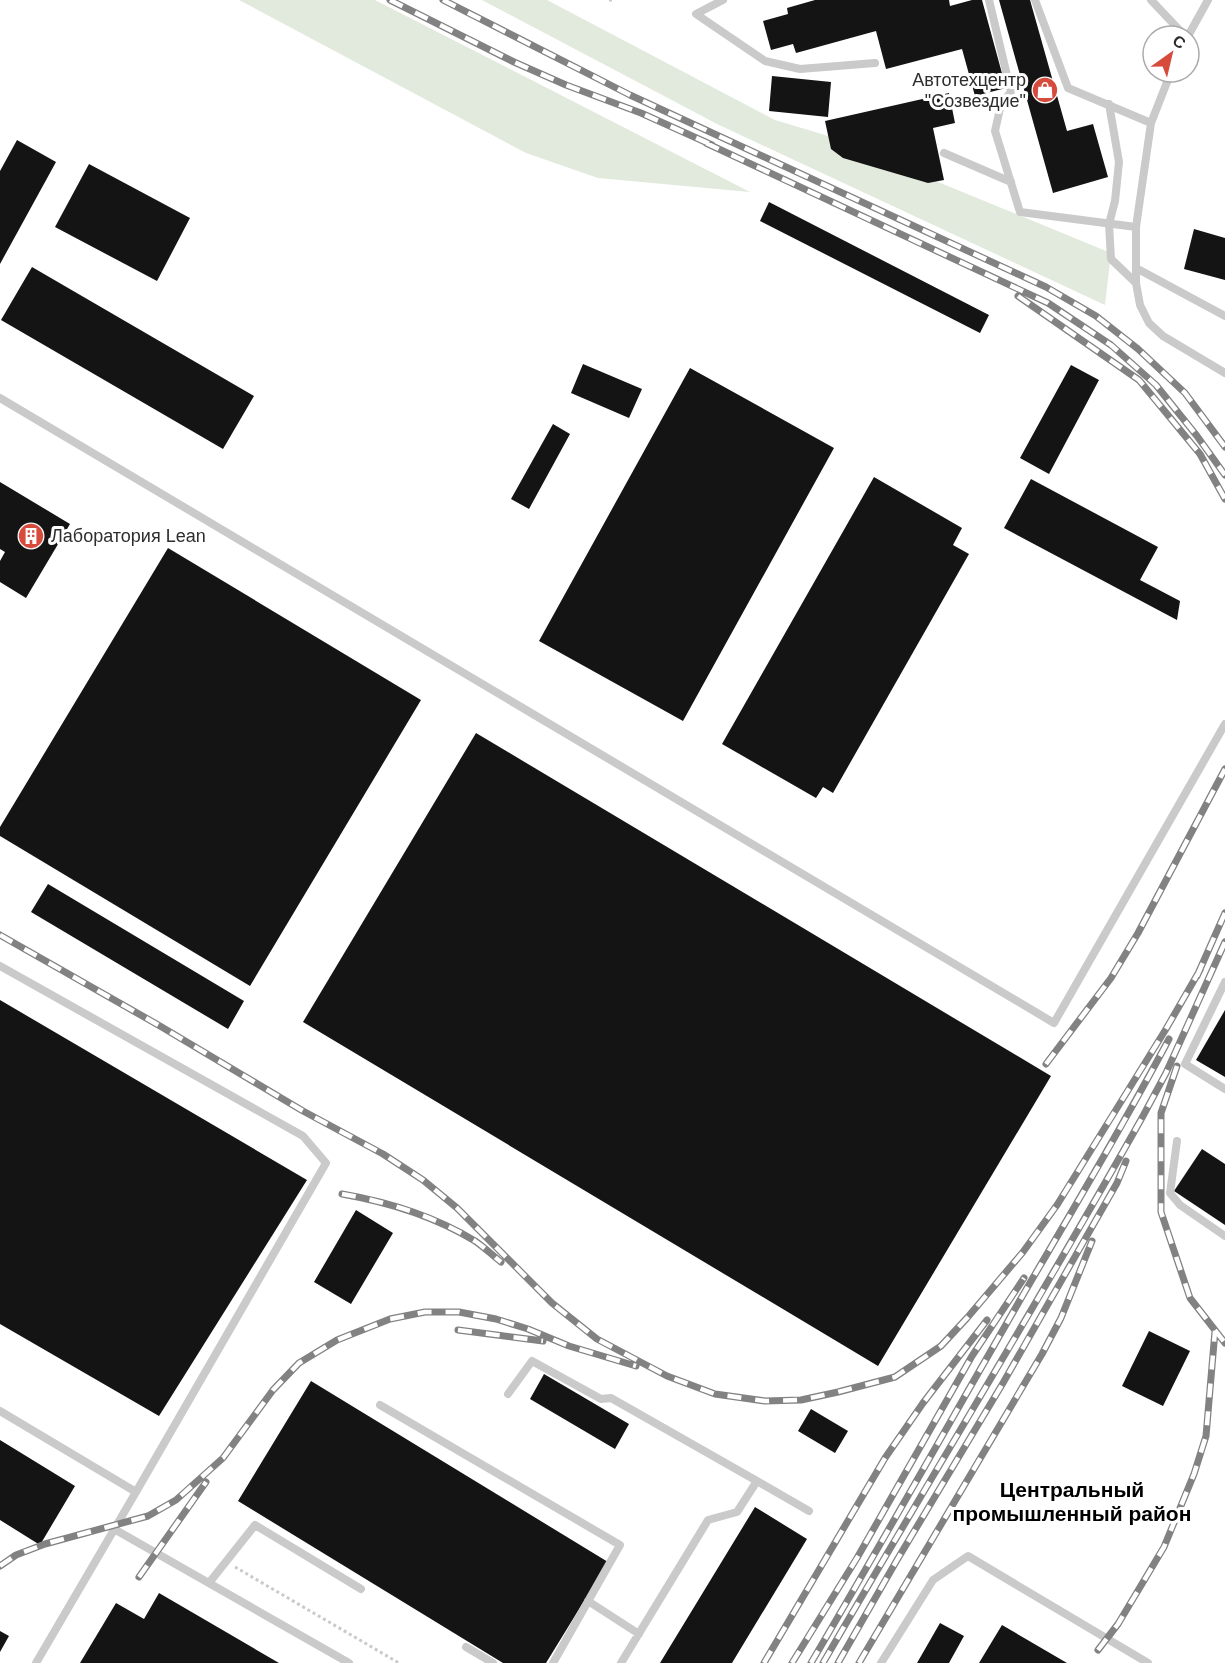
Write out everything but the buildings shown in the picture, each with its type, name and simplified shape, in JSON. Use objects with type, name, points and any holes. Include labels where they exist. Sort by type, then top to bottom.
[{"type":"lane","points":[[723,0],[696,14],[765,61],[800,69],[875,63]]},
{"type":"lane","points":[[989,0],[1011,92],[1001,104],[995,131],[1020,212],[1136,227]]},
{"type":"lane","points":[[1035,0],[1068,88],[1151,123]]},
{"type":"lane","points":[[1150,0],[1174,24]]},
{"type":"lane","points":[[1193,24],[1208,0]]},
{"type":"lane","points":[[1166,84],[1151,123],[1136,227],[1136,283],[1140,305],[1156,331],[1225,373]]},
{"type":"lane","points":[[1109,104],[1119,162],[1115,201],[1108,224],[1111,259],[1136,283]]},
{"type":"lane","points":[[945,153],[1011,182]]},
{"type":"lane","points":[[1136,268],[1225,316]]},
{"type":"lane","points":[[0,398],[1054,1023],[1225,724]]},
{"type":"lane","points":[[0,966],[303,1136],[326,1163],[36,1663]]},
{"type":"lane","points":[[1225,982],[1185,1064],[1225,1089]]},
{"type":"lane","points":[[1177,1141],[1170,1193],[1180,1205],[1225,1236]]},
{"type":"lane","points":[[508,1394],[532,1361],[601,1399],[611,1398],[809,1511]]},
{"type":"lane","points":[[380,1405],[620,1545],[553,1663]]},
{"type":"lane","points":[[0,1411],[136,1492]]},
{"type":"lane","points":[[621,1663],[708,1520],[738,1512],[757,1482]]},
{"type":"lane","points":[[208,1583],[255,1525],[361,1589]]},
{"type":"lane","points":[[114,1529],[349,1663]]},
{"type":"lane","points":[[881,1663],[933,1580],[968,1556],[1148,1663]]},
{"type":"lane","points":[[588,1601],[639,1634]]},
{"type":"lane","points":[[466,1647],[493,1663]]},
{"type":"path","points":[[225,1562],[399,1663]]},
{"type":"shaded area","points":[[239,0],[375,0],[750,192],[598,178],[526,153]]},
{"type":"shaded area","points":[[482,0],[547,0],[775,120],[918,163],[916,173],[1111,253],[1105,305],[719,125]]},
{"type":"railway","points":[[390,0],[514,62],[566,85],[641,113],[712,145]]},
{"type":"railway","points":[[443,0],[630,95],[1046,287],[1096,316],[1138,349],[1185,393],[1225,447]]},
{"type":"railway","points":[[706,143],[1048,303],[1111,345],[1156,385],[1225,475]]},
{"type":"railway","points":[[1018,296],[1139,380],[1200,454],[1225,499]]},
{"type":"railway","points":[[1046,1064],[1111,978],[1138,933],[1225,769]]},
{"type":"railway","points":[[1197,976],[1225,913]]},
{"type":"railway","points":[[0,935],[303,1111],[383,1154],[423,1180],[457,1208],[552,1303],[597,1339],[667,1376],[715,1394],[765,1401],[801,1400],[895,1377],[941,1346],[1023,1252],[1057,1205],[1200,970]]},
{"type":"railway","points":[[823,1663],[1143,1116],[1166,1073],[1225,942]]},
{"type":"railway","points":[[811,1663],[1099,1165],[1169,1039]]},
{"type":"railway","points":[[1177,1066],[1161,1113],[1161,1212],[1190,1298],[1225,1343]]},
{"type":"railway","points":[[838,1663],[1003,1383],[1117,1183],[1126,1161]]},
{"type":"railway","points":[[342,1194],[376,1201],[427,1217],[475,1241],[501,1262]]},
{"type":"railway","points":[[859,1663],[1042,1354],[1061,1318],[1092,1241]]},
{"type":"railway","points":[[792,1663],[857,1558],[972,1356],[1024,1278]]},
{"type":"railway","points":[[0,1566],[16,1555],[45,1544],[148,1516],[176,1500],[223,1458],[273,1390],[299,1363],[337,1340],[390,1319],[425,1312],[459,1312],[496,1319],[569,1346],[636,1366]]},
{"type":"railway","points":[[764,1663],[885,1458],[923,1403],[987,1320]]},
{"type":"railway","points":[[458,1330],[543,1341]]},
{"type":"railway","points":[[1098,1650],[1118,1624],[1164,1547],[1194,1474],[1206,1436],[1215,1331]]},
{"type":"railway","points":[[139,1577],[206,1482]]},
{"type":"place","name":"Автотехцентр \"Созвездие\"","points":[[1045,90]]},
{"type":"place","name":"Лаборатория Lean","points":[[31,536]]},
{"type":"district","name":"Центральный промышленный район","points":[[1072,1502]]}]
